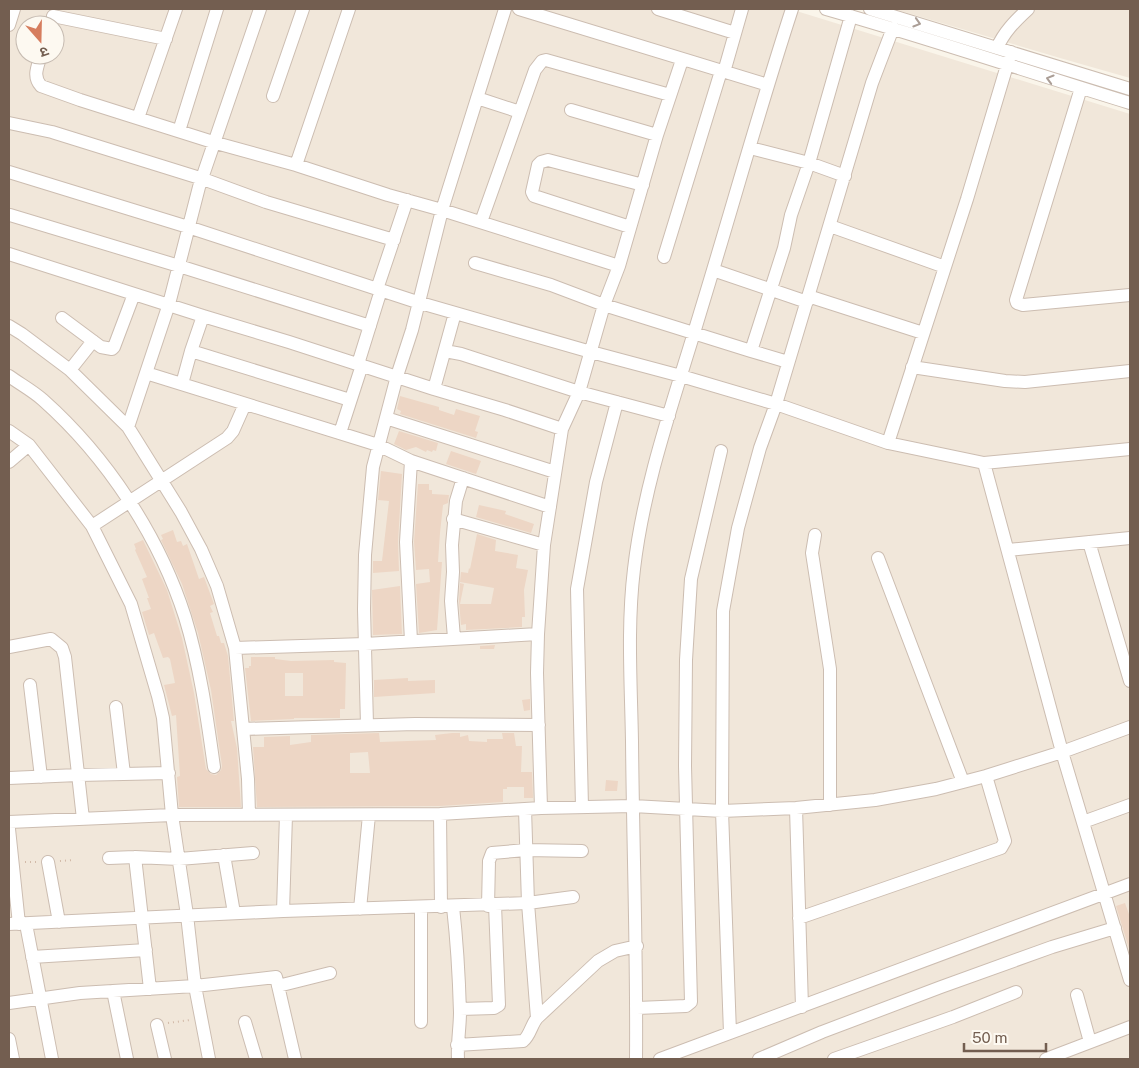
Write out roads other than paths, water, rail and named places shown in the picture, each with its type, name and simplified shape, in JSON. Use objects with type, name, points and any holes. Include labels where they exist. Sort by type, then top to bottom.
[{"type":"street","points":[[9,25],[14,9]]},
{"type":"street","points":[[138,118],[176,9]]},
{"type":"street","points":[[179,132],[217,9]]},
{"type":"street","points":[[128,428],[169,304],[188,228],[203,179],[260,9]]},
{"type":"street","points":[[272,96],[303,9]]},
{"type":"street","points":[[296,165],[349,9]]},
{"type":"street","points":[[367,725],[364,609],[373,467],[397,376],[412,330],[442,210],[505,9]]},
{"type":"street","points":[[519,9],[768,85]]},
{"type":"street","points":[[658,9],[735,33]]},
{"type":"street","points":[[664,258],[742,9]]},
{"type":"street","points":[[636,1059],[637,946],[632,806],[631,600],[641,523],[668,416],[792,9]]},
{"type":"street","points":[[826,9],[893,28],[1007,66],[1130,103]]},
{"type":"street","points":[[870,9],[891,12],[997,48],[1130,89]]},
{"type":"street","points":[[997,48],[1011,25],[1028,9]]},
{"type":"street","points":[[751,351],[784,248],[791,216],[809,163],[851,16]]},
{"type":"street","points":[[65,19],[166,39]]},
{"type":"street","points":[[730,1033],[722,811],[723,611],[738,528],[760,448],[776,404],[872,82],[893,28]]},
{"type":"street","points":[[888,443],[968,199],[1011,52]]},
{"type":"street","points":[[481,222],[535,70],[542,61],[546,60],[670,95]]},
{"type":"street","points":[[541,808],[538,634],[544,545],[562,430],[579,392],[604,305],[619,266],[657,135],[682,60]]},
{"type":"street","points":[[38,65],[36,72],[37,81],[41,86],[80,100],[619,266]]},
{"type":"street","points":[[1081,88],[1016,300],[1017,303],[1023,305],[1130,295]]},
{"type":"street","points":[[476,98],[520,112]]},
{"type":"street","points":[[571,110],[657,135]]},
{"type":"street","points":[[9,123],[52,132],[203,179],[266,202],[394,240]]},
{"type":"street","points":[[750,148],[809,163],[845,176]]},
{"type":"street","points":[[630,227],[534,196],[532,192],[538,165],[548,160],[643,185]]},
{"type":"street","points":[[9,172],[418,302],[776,404],[888,443],[984,463],[1130,449]]},
{"type":"street","points":[[340,433],[379,290],[407,200]]},
{"type":"street","points":[[10,215],[370,326]]},
{"type":"street","points":[[830,226],[945,267]]},
{"type":"street","points":[[9,254],[505,410],[562,430]]},
{"type":"street","points":[[475,262],[551,285],[604,305],[694,334],[788,362]]},
{"type":"street","points":[[713,270],[770,290],[923,333]]},
{"type":"street","points":[[62,318],[101,347],[108,349],[114,347],[134,294]]},
{"type":"street","points":[[434,389],[455,313]]},
{"type":"street","points":[[182,384],[203,316]]},
{"type":"street","points":[[9,326],[70,370],[128,428],[181,512],[218,586],[235,648],[243,728],[241,770],[249,815]]},
{"type":"street","points":[[70,370],[93,341]]},
{"type":"street","points":[[191,351],[350,400]]},
{"type":"street","points":[[445,351],[516,370],[579,392],[668,416]]},
{"type":"street","points":[[912,367],[1005,381],[1025,382],[1130,371]]},
{"type":"street","points":[[146,373],[378,445],[411,461],[550,507]]},
{"type":"street","points":[[9,376],[42,399],[94,454],[130,501],[150,534],[186,620],[203,693],[214,767]]},
{"type":"street","points":[[582,807],[577,589],[596,482],[617,402]]},
{"type":"street","points":[[92,526],[227,438],[233,431],[245,404]]},
{"type":"street","points":[[386,418],[555,472]]},
{"type":"street","points":[[9,431],[29,445],[92,526],[131,604],[161,706],[165,730],[172,815],[195,986],[209,1059]]},
{"type":"street","points":[[9,462],[29,445]]},
{"type":"street","points":[[637,1008],[686,1006],[691,1002],[685,809],[686,660],[691,579],[721,451]]},
{"type":"street","points":[[410,641],[406,542],[411,461]]},
{"type":"street","points":[[984,463],[1062,752],[1116,928],[1125,944],[1130,980]]},
{"type":"street","points":[[454,638],[451,601],[453,518],[463,478]]},
{"type":"street","points":[[453,518],[544,545]]},
{"type":"street","points":[[815,535],[812,553],[830,669],[830,805]]},
{"type":"street","points":[[1008,550],[1130,538]]},
{"type":"street","points":[[1089,542],[1130,681]]},
{"type":"street","points":[[878,558],[962,782]]},
{"type":"street","points":[[235,648],[365,644],[538,634]]},
{"type":"street","points":[[9,647],[51,640],[62,648],[65,657],[83,819]]},
{"type":"street","points":[[30,685],[41,777]]},
{"type":"street","points":[[116,707],[124,774]]},
{"type":"street","points":[[243,728],[367,725],[539,725]]},
{"type":"street","points":[[9,822],[172,815],[440,814],[541,808],[632,806],[722,811],[796,808],[900,796],[962,782],[1062,752],[1130,727]]},
{"type":"street","points":[[9,778],[168,773]]},
{"type":"street","points":[[799,918],[1001,848],[1005,841],[1004,834],[986,776]]},
{"type":"street","points":[[1083,822],[1130,806]]},
{"type":"street","points":[[796,808],[802,1007]]},
{"type":"street","points":[[525,809],[528,903],[537,1018]]},
{"type":"street","points":[[440,814],[447,907],[458,952],[460,1009],[457,1045],[458,1059]]},
{"type":"street","points":[[283,911],[286,815]]},
{"type":"street","points":[[360,909],[369,815]]},
{"type":"street","points":[[9,829],[18,924],[32,958],[52,1059]]},
{"type":"street","points":[[460,1009],[494,1008],[499,1004],[491,906],[489,860],[492,853],[526,850],[582,851]]},
{"type":"street","points":[[109,858],[178,859],[253,852]]},
{"type":"street","points":[[224,855],[234,913]]},
{"type":"street","points":[[135,857],[150,989]]},
{"type":"street","points":[[48,862],[58,922]]},
{"type":"street","points":[[660,1059],[1130,884]]},
{"type":"street","points":[[18,924],[283,911],[491,906],[573,897]]},
{"type":"street","points":[[421,908],[421,1022]]},
{"type":"street","points":[[759,1059],[822,1032],[941,987],[1052,947],[1116,928]]},
{"type":"street","points":[[457,1045],[523,1040],[527,1038],[532,1024],[537,1018],[598,961],[615,951],[637,946]]},
{"type":"street","points":[[32,958],[146,950]]},
{"type":"street","points":[[278,986],[330,973]]},
{"type":"street","points":[[9,1003],[113,991],[195,986],[276,977],[295,1059]]},
{"type":"street","points":[[113,991],[127,1059]]},
{"type":"street","points":[[834,1059],[953,1017],[1016,992]]},
{"type":"street","points":[[1076,995],[1090,1042]]},
{"type":"street","points":[[245,1022],[256,1059]]},
{"type":"street","points":[[158,1025],[166,1059]]},
{"type":"street","points":[[1046,1059],[1130,1027]]},
{"type":"street","points":[[9,1039],[13,1059]]}]
